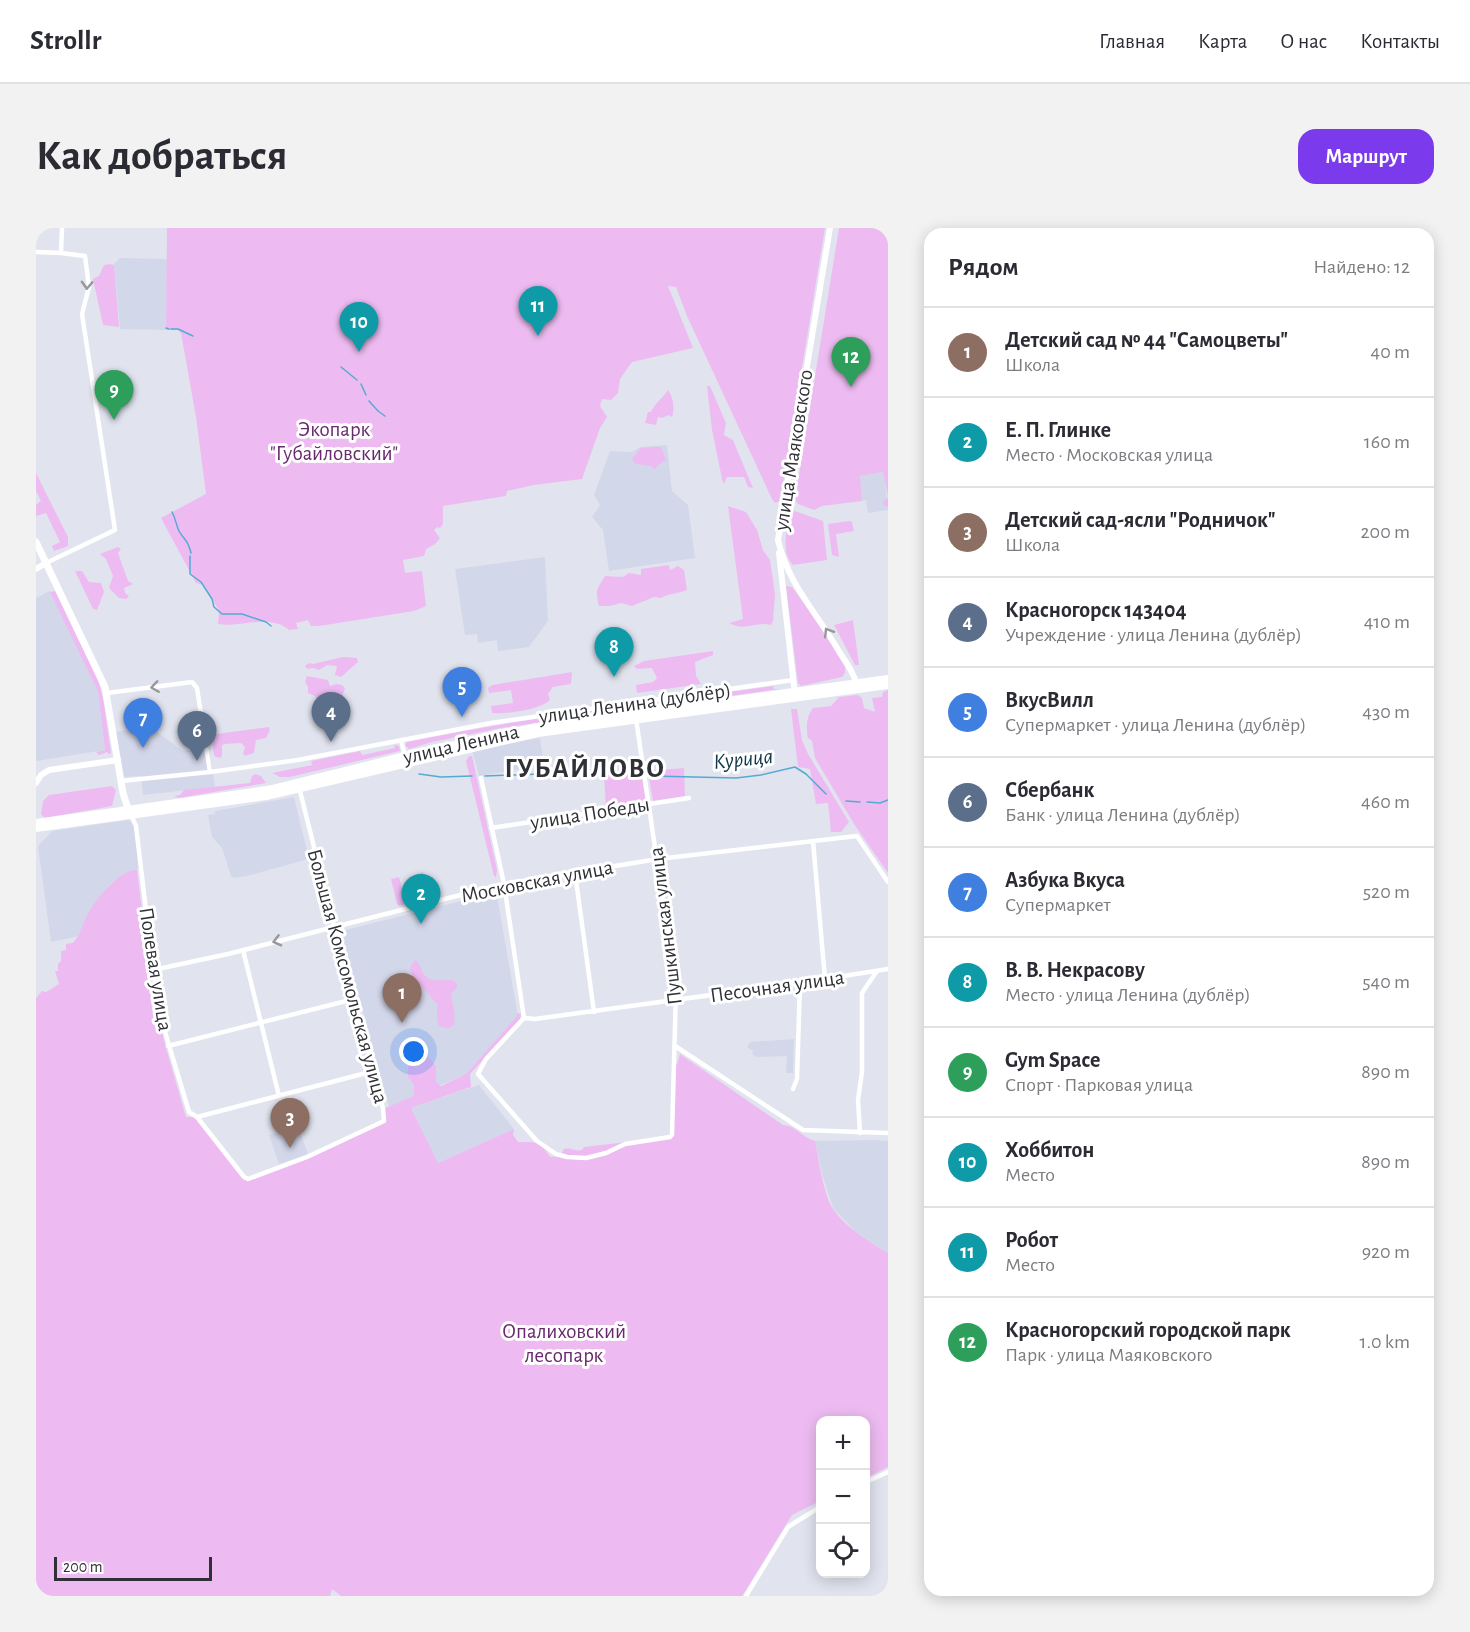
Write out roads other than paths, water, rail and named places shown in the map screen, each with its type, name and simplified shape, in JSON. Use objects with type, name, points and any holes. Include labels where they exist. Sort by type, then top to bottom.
[{"type":"main road","points":[[36,542],[103,681],[107,693],[121,781],[129,812]]},
{"type":"main road","name":"улица Ленина","points":[[36,823],[240,801],[405,756],[537,727],[857,686],[888,679]]},
{"type":"main road","name":"улица Ленина","points":[[857,686],[888,685]]},
{"type":"main road","name":"улица Ленина","points":[[298,786],[508,739],[795,694]]},
{"type":"main road","name":"улица Ленина","points":[[36,828],[129,812]]},
{"type":"street","points":[[60,253],[62,228]]},
{"type":"street","name":"улица Маяковского","points":[[830,228],[778,540],[794,585],[826,629],[857,686]]},
{"type":"street","points":[[36,252],[85,256],[89,287],[82,314],[115,530],[36,569]]},
{"type":"street","points":[[778,540],[795,694]]},
{"type":"street","points":[[782,588],[788,583],[794,585]]},
{"type":"street","name":"улица Ленина (дублёр)","points":[[121,781],[210,772],[350,751],[448,730],[793,680]]},
{"type":"street","points":[[107,693],[192,682],[197,688],[210,772]]},
{"type":"street","name":"Пушкинская улица","points":[[524,1018],[486,1059],[478,1074],[540,1144],[562,1156],[585,1158],[606,1153],[625,1144],[672,1135],[676,1000],[658,859],[636,719]]},
{"type":"street","points":[[401,740],[405,756]]},
{"type":"street","points":[[36,783],[41,775],[49,770],[118,760]]},
{"type":"street","points":[[481,778],[504,884],[524,1018]]},
{"type":"street","name":"Большая Комсомольская улица","points":[[197,1117],[244,1177],[248,1179],[307,1157],[384,1120],[374,1071],[298,786]]},
{"type":"street","name":"улица Победы","points":[[491,828],[689,798]]},
{"type":"street","name":"Полевая улица","points":[[129,812],[136,826],[153,970],[168,1046],[189,1112],[197,1117]]},
{"type":"street","name":"Московская улица","points":[[153,970],[243,950],[504,884],[658,859],[857,836],[888,882]]},
{"type":"street","points":[[813,841],[825,979]]},
{"type":"street","points":[[575,873],[594,1012]]},
{"type":"street","points":[[243,950],[279,1096]]},
{"type":"street","name":"Песочная улица","points":[[524,1018],[535,1019],[594,1012],[888,969]]},
{"type":"street","points":[[860,1133],[858,1100],[862,1072],[862,993],[877,971]]},
{"type":"street","points":[[793,1089],[797,1079],[800,983]]},
{"type":"street","points":[[168,1046],[354,999]]},
{"type":"street","points":[[675,1046],[803,1130],[888,1133]]},
{"type":"street","points":[[197,1117],[374,1071]]},
{"type":"street","points":[[870,1480],[888,1472]]},
{"type":"street","points":[[746,1596],[788,1527],[816,1510]]},
{"type":"waterway","points":[[171,329],[178,329],[193,336]]},
{"type":"waterway","points":[[341,367],[357,380]]},
{"type":"waterway","points":[[361,384],[366,395]]},
{"type":"waterway","points":[[369,401],[385,416]]},
{"type":"waterway","name":"Курица","points":[[172,512],[191,553]]},
{"type":"waterway","name":"Курица","points":[[190,556],[190,574],[201,582],[212,599],[214,607],[222,614],[242,614],[271,626]]},
{"type":"waterway","name":"Курица","points":[[652,776],[736,778],[795,767],[806,774],[826,794]]},
{"type":"waterway","name":"Курица","points":[[419,774],[441,777],[472,776]]},
{"type":"waterway","name":"Курица","points":[[485,776],[541,774]]},
{"type":"waterway","name":"Курица","points":[[867,802],[880,803],[888,800]]},
{"type":"waterway","name":"Курица","points":[[846,801],[860,802]]},
{"type":"place","name":"Робот","points":[[538,336]]},
{"type":"place","name":"Хоббитон","points":[[359,352]]},
{"type":"place","name":"Красногорский городской парк","points":[[851,387]]},
{"type":"place","name":"Gym Space","points":[[114,420]]},
{"type":"place","name":"В. В. Некрасову","points":[[614,677]]},
{"type":"place","name":"ВкусВилл","points":[[462,717]]},
{"type":"place","name":"Красногорск 143404","points":[[331,742]]},
{"type":"place","name":"Азбука Вкуса","points":[[143,748]]},
{"type":"place","name":"Сбербанк","points":[[197,761]]},
{"type":"place","name":"Е. П. Глинке","points":[[421,924]]},
{"type":"place","name":"Детский сад № 44 \"Самоцветы\"","points":[[402,1023]]},
{"type":"place","name":"Детский сад-ясли \"Родничок\"","points":[[290,1148]]},
{"type":"district","name":"ГУБАЙЛОВО","points":[[585,768]]},
{"type":"park label","name":"Экопарк \"Губайловский\"","points":[[334,441]]},
{"type":"park label","name":"Опалиховский лесопарк","points":[[564,1343]]}]
